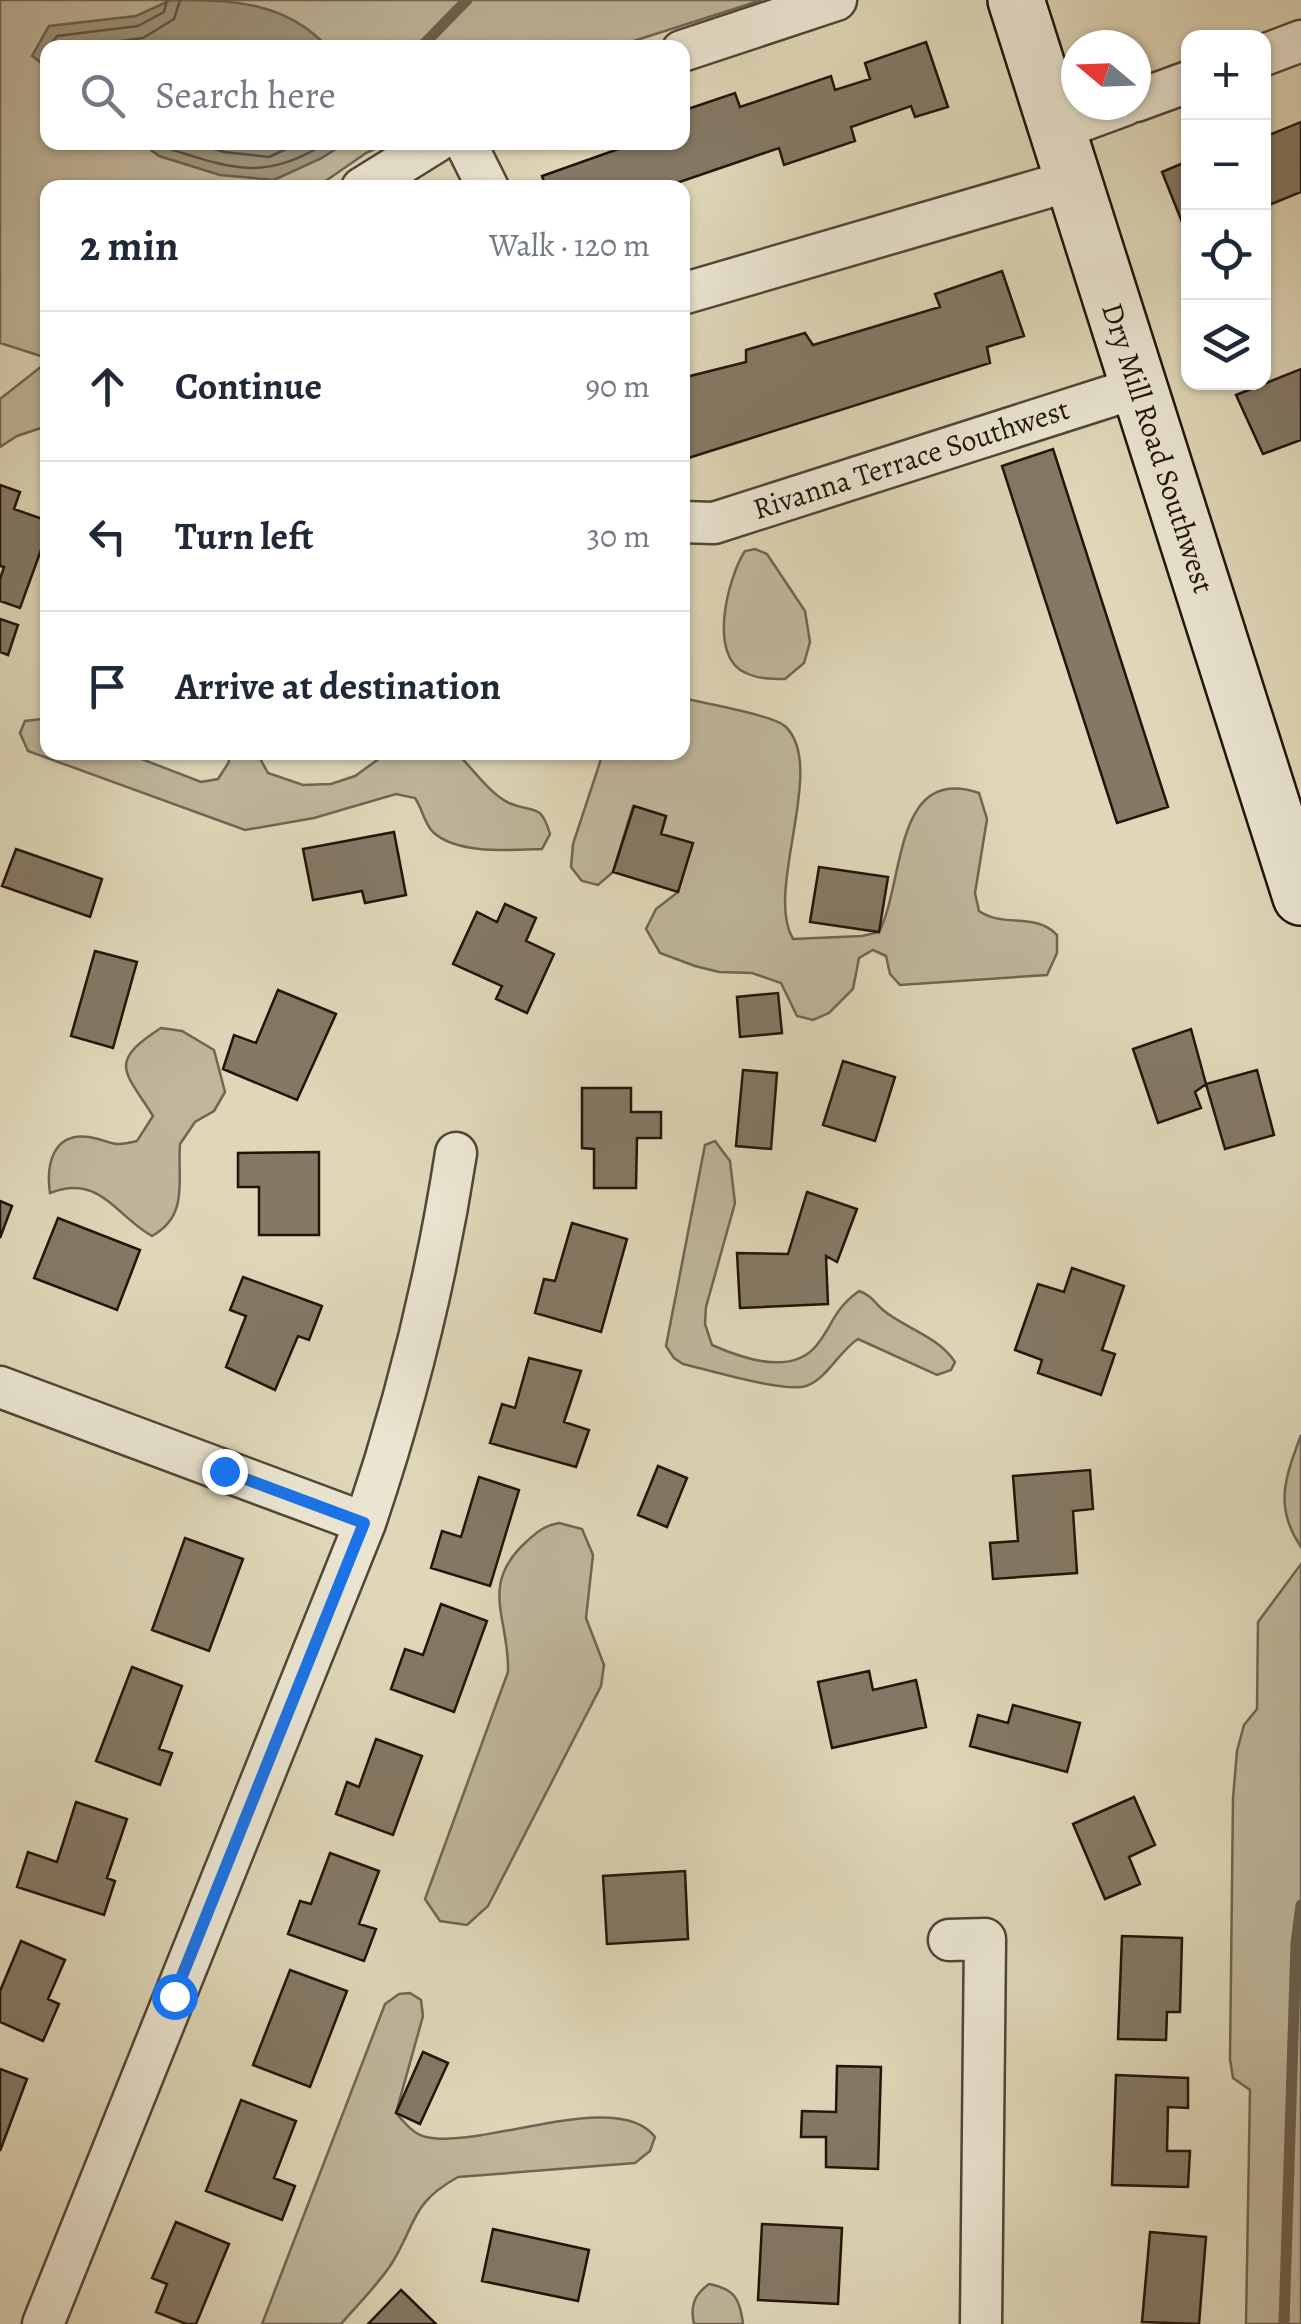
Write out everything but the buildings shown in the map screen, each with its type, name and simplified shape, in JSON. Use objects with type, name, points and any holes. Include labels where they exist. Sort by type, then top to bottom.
[{"type":"street","points":[[690,47],[836,0]]},
{"type":"street","name":"Dry Mill Road Southwest","points":[[1016,0],[1301,897]]},
{"type":"street","points":[[1271,52],[1301,41]]},
{"type":"street","points":[[1151,96],[1181,85]]},
{"type":"street","points":[[690,291],[1065,155],[1108,120]]},
{"type":"street","points":[[375,180],[423,150]]},
{"type":"street","points":[[469,150],[484,180]]},
{"type":"street","name":"Rivanna Terrace Southwest","points":[[690,522],[714,523],[1138,387]]},
{"type":"street","points":[[42,2324],[364,1523],[398,1425],[425,1326],[456,1153]]},
{"type":"street","points":[[0,1387],[364,1523]]},
{"type":"street","points":[[948,1940],[984,1939],[981,2324]]},
{"type":"shaded area","points":[[0,0],[762,0],[637,40],[40,40],[40,150],[373,150],[327,180],[40,180],[40,356],[0,343]]},
{"type":"shaded area","points":[[40,368],[40,428],[0,447],[0,399]]},
{"type":"shaded area","points":[[755,549],[767,554],[805,611],[810,642],[804,663],[785,679],[746,673],[734,664],[727,651],[724,616],[732,579],[745,551]]},
{"type":"shaded area","points":[[690,700],[779,723],[786,727],[797,746],[799,799],[785,891],[786,918],[793,939],[879,932],[906,833],[916,811],[931,795],[951,789],[979,793],[987,819],[975,893],[979,911],[998,919],[1049,928],[1057,935],[1057,953],[1047,975],[900,985],[890,974],[886,956],[873,950],[859,958],[853,989],[829,1013],[813,1020],[797,1016],[781,983],[752,973],[719,972],[660,953],[646,929],[656,909],[678,892],[692,843],[661,834],[666,816],[633,806],[613,872],[598,885],[582,881],[571,867],[573,844],[601,760],[690,760]]},
{"type":"shaded area","points":[[40,719],[40,755],[28,751],[20,733],[25,721]]},
{"type":"shaded area","points":[[53,760],[144,760],[201,782],[218,779],[229,760],[261,760],[268,773],[303,785],[331,784],[355,776],[377,760],[463,760],[502,799],[539,813],[550,834],[542,849],[470,848],[443,839],[430,829],[415,798],[396,794],[314,818],[245,830]]},
{"type":"shaded area","points":[[161,1028],[182,1031],[214,1050],[225,1092],[214,1111],[195,1122],[180,1144],[177,1207],[172,1218],[152,1236],[94,1193],[67,1188],[50,1193],[49,1172],[54,1153],[67,1140],[89,1137],[116,1144],[137,1141],[153,1116],[129,1078],[127,1060],[133,1050]]},
{"type":"shaded area","points":[[715,1141],[730,1161],[735,1203],[706,1307],[705,1324],[712,1345],[766,1362],[793,1360],[816,1346],[838,1311],[859,1291],[940,1346],[955,1362],[951,1370],[937,1375],[858,1339],[806,1386],[765,1384],[683,1364],[674,1358],[666,1346],[705,1145]]},
{"type":"shaded area","points":[[1301,1435],[1301,1547],[1287,1518],[1285,1491]]},
{"type":"shaded area","points":[[559,1523],[582,1529],[593,1555],[586,1618],[604,1665],[601,1686],[488,1906],[467,1925],[440,1921],[425,1899],[508,1672],[500,1604],[503,1573],[530,1538]]},
{"type":"shaded area","points":[[1301,1564],[1301,2324],[1246,2324],[1250,2090],[1233,2078],[1230,2059],[1233,1798],[1237,1751],[1244,1725],[1257,1709],[1258,1622]]},
{"type":"shaded area","points":[[410,1993],[421,2000],[423,2016],[396,2113],[417,2133],[450,2139],[581,2118],[611,2118],[637,2123],[655,2137],[650,2151],[635,2163],[458,2177],[423,2205],[386,2271],[341,2324],[262,2324],[385,2004],[399,1994]]},
{"type":"shaded area","points":[[709,2284],[735,2297],[743,2324],[694,2324],[694,2301]]},
{"type":"water","points":[[171,0],[235,3],[294,20],[320,40],[41,40],[49,26],[136,16]]},
{"type":"water","points":[[40,42],[40,62],[32,56]]},
{"type":"water","points":[[151,150],[334,150],[274,180],[220,175]]},
{"type":"waterway","points":[[428,40],[467,0]]},
{"type":"waterway","points":[[1284,2324],[1296,1943],[1301,1905]]},
{"type":"route","points":[[174,1996],[364,1523],[224,1471]]}]
